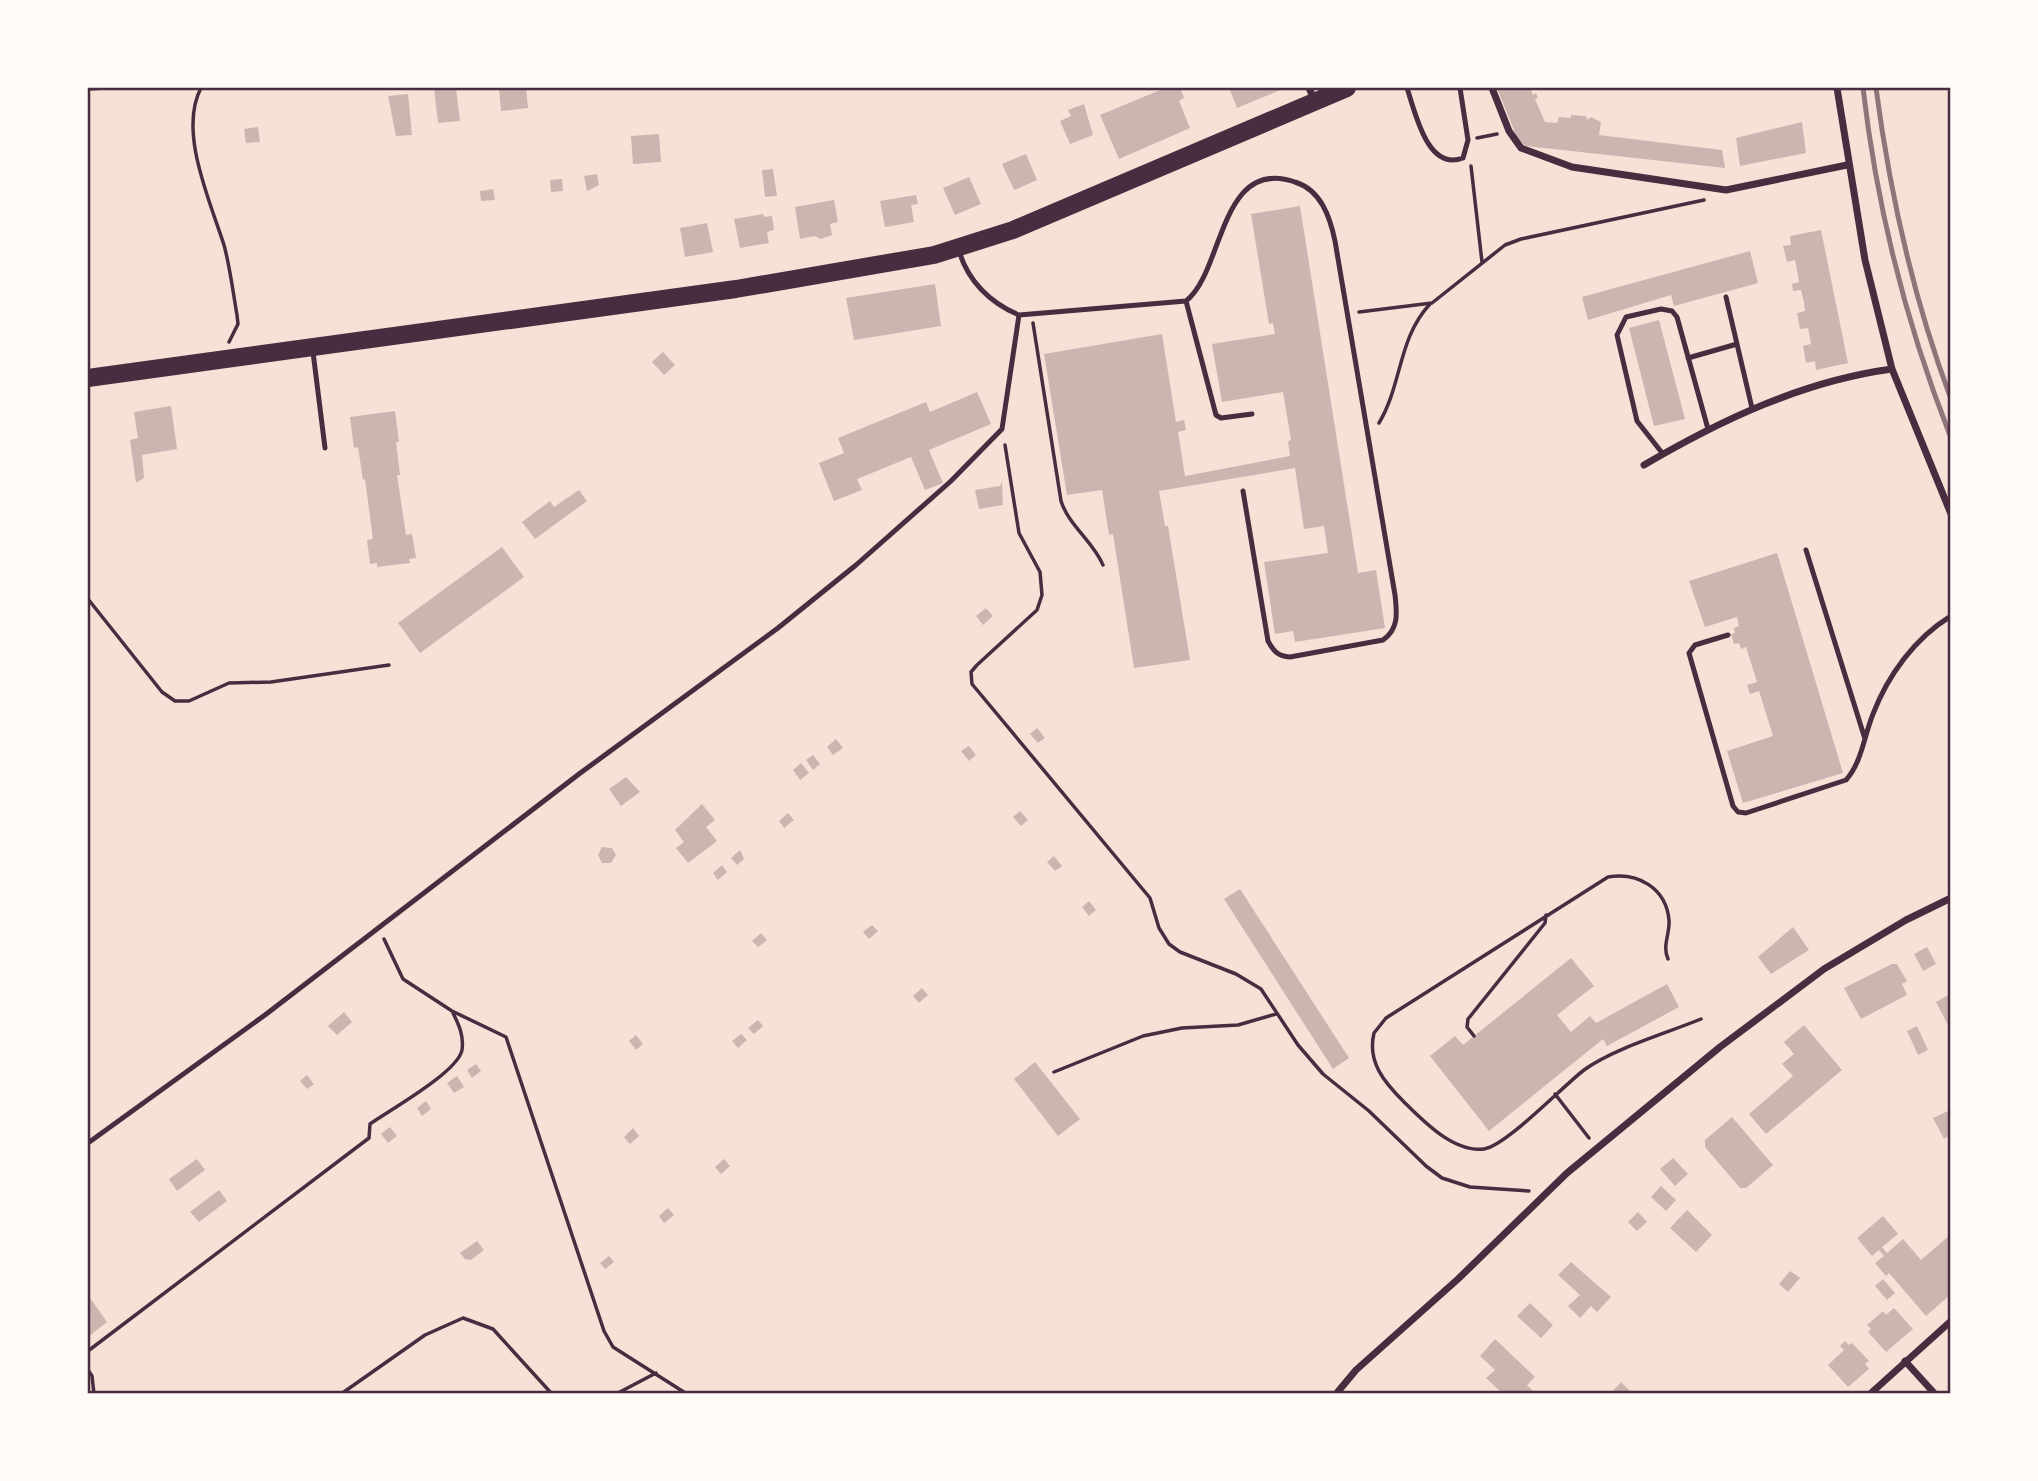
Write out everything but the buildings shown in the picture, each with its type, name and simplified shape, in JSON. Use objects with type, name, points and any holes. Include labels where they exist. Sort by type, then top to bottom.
[{"type":"main road","points":[[88,378],[736,289],[896,263],[958,248],[1064,209],[1312,94],[1347,88]]},
{"type":"street","points":[[1492,88],[1509,131],[1521,148],[1572,167],[1726,190],[1847,165]]},
{"type":"street","points":[[1837,88],[1847,165],[1865,260],[1892,369],[1951,514]]},
{"type":"street","points":[[1644,465],[1752,408],[1831,382],[1892,369]]},
{"type":"street","points":[[1336,1394],[1356,1370],[1458,1279],[1541,1196],[1770,1007],[1836,962],[1951,898]]},
{"type":"street","points":[[1870,1394],[1951,1321]]},
{"type":"street","points":[[1905,1361],[1935,1394]]},
{"type":"lane","points":[[1407,88],[1426,139],[1445,160],[1463,158],[1468,140],[1460,88]]},
{"type":"lane","points":[[958,248],[970,278],[978,287],[1006,310],[1019,315],[1186,301],[1196,290],[1227,218],[1240,197],[1262,182],[1285,179],[1307,188],[1318,198],[1328,216],[1397,611],[1392,634],[1382,640],[1290,657],[1280,656],[1273,651],[1268,641],[1242,491]]},
{"type":"lane","points":[[1726,297],[1752,408]]},
{"type":"lane","points":[[1186,301],[1216,415],[1221,418],[1252,414]]},
{"type":"lane","points":[[1664,454],[1637,421],[1618,350],[1619,326],[1626,317],[1667,309],[1677,317],[1708,429]]},
{"type":"lane","points":[[88,1143],[177,1081],[797,612],[951,481],[1002,429],[1019,315]]},
{"type":"lane","points":[[1688,358],[1737,344]]},
{"type":"lane","points":[[313,348],[325,448]]},
{"type":"lane","points":[[1806,550],[1865,739]]},
{"type":"lane","points":[[1728,635],[1695,645],[1689,653],[1733,806],[1738,812],[1746,813],[1843,782],[1854,769],[1873,714],[1895,671],[1922,637],[1951,616]]},
{"type":"path","points":[[88,89],[106,88]]},
{"type":"path","points":[[201,88],[192,104],[193,132],[204,187],[224,248],[238,324],[230,338],[225,361]]},
{"type":"path","points":[[1468,140],[1482,261]]},
{"type":"path","points":[[1368,441],[1389,405],[1408,334],[1417,318],[1482,261],[1505,245],[1521,239],[1712,199]]},
{"type":"path","points":[[1346,314],[1432,303]]},
{"type":"path","points":[[1031,315],[1061,500],[1065,513],[1088,537],[1103,565]]},
{"type":"path","points":[[1002,429],[1019,533],[1040,572],[1042,595],[1037,610],[977,665],[971,673],[972,684],[1150,898],[1159,928],[1170,944],[1180,952],[1236,974],[1261,989],[1276,1014],[1323,1074],[1442,1178],[1470,1187],[1526,1190],[1541,1196]]},
{"type":"path","points":[[88,598],[162,692],[175,701],[189,701],[229,683],[271,682],[389,665]]},
{"type":"path","points":[[1668,959],[1665,950],[1669,923],[1666,908],[1651,885],[1633,877],[1608,877],[1387,1018],[1374,1032],[1373,1054],[1381,1075],[1412,1111],[1438,1132],[1471,1148],[1490,1148],[1597,1062],[1701,1019]]},
{"type":"path","points":[[1474,1036],[1467,1027],[1468,1019],[1545,923],[1546,915]]},
{"type":"path","points":[[380,927],[390,956],[403,979],[452,1012],[506,1037],[604,1331],[613,1347],[687,1394]]},
{"type":"path","points":[[88,1351],[369,1138],[370,1124],[453,1066],[462,1052],[462,1031],[452,1012]]},
{"type":"path","points":[[1054,1072],[1143,1036],[1182,1028],[1238,1025],[1276,1014]]},
{"type":"path","points":[[1555,1094],[1597,1148]]},
{"type":"path","points":[[341,1394],[425,1335],[463,1318],[493,1329],[552,1394]]},
{"type":"path","points":[[88,1370],[92,1376],[94,1394]]},
{"type":"path","points":[[616,1394],[656,1373]]},
{"type":"railway","points":[[1863,88],[1876,178],[1895,266],[1920,352],[1951,438]]},
{"type":"railway","points":[[1876,88],[1904,245],[1925,323],[1951,399]]}]
